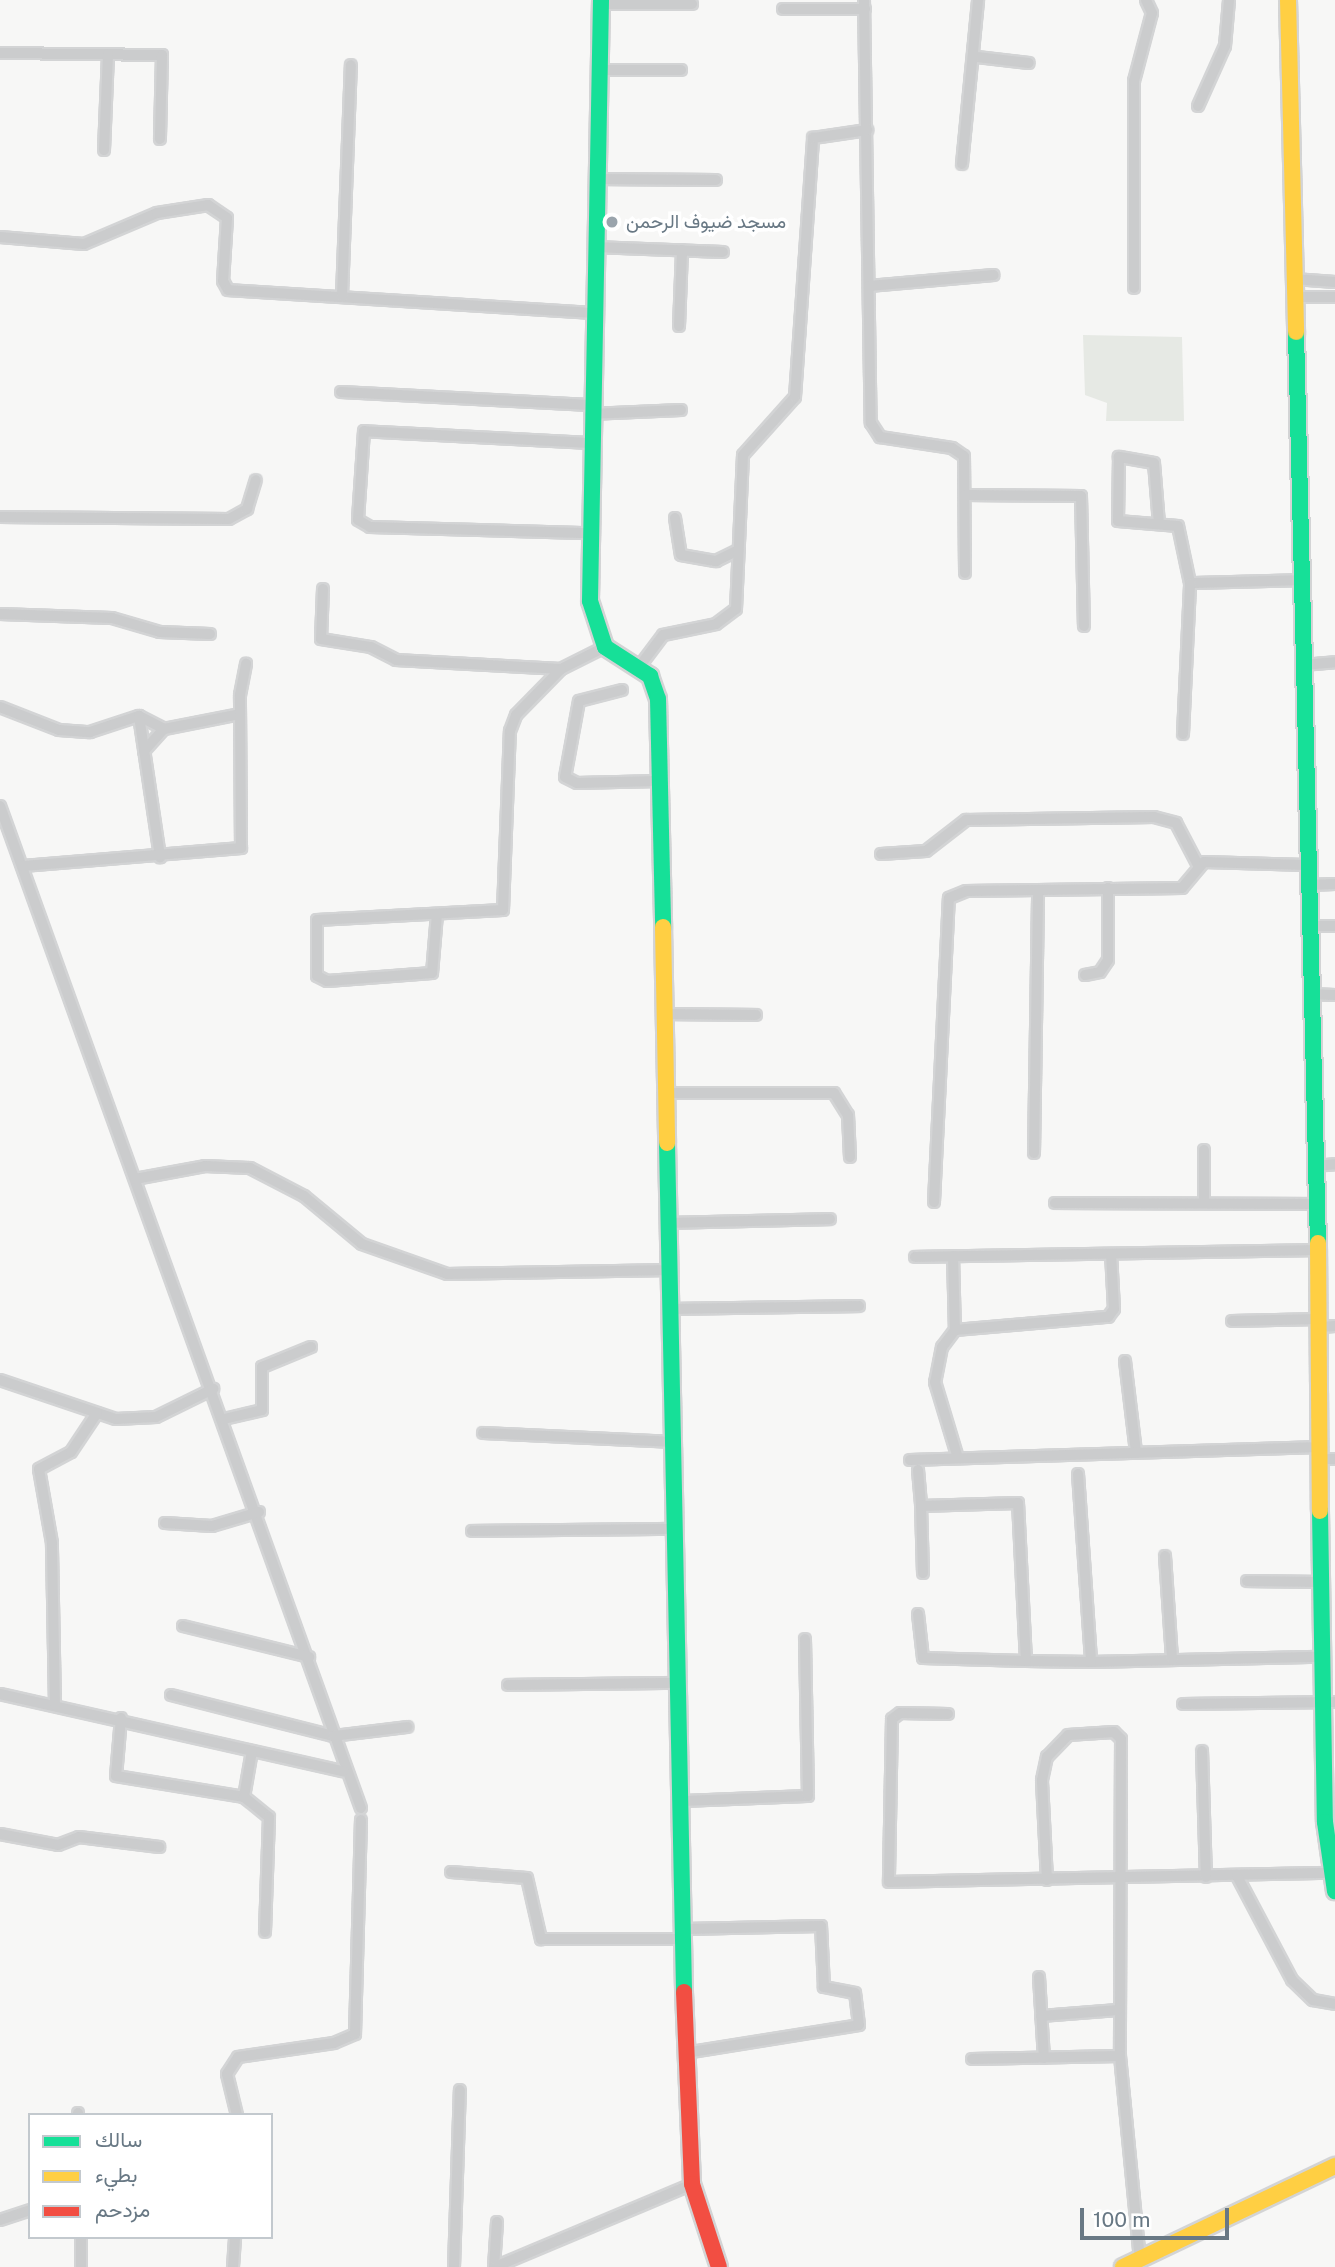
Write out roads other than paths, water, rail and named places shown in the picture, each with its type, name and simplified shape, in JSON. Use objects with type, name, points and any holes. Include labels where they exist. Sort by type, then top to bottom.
[{"type":"street","points":[[962,164],[977,57],[978,0]]},
{"type":"street","points":[[1134,288],[1133,81],[1152,13],[1146,0]]},
{"type":"street","points":[[1198,107],[1225,46],[1229,0]]},
{"type":"street","points":[[1288,0],[1316,1250],[1325,1324],[1320,1657],[1328,1702],[1331,1873],[1335,1891]]},
{"type":"street","points":[[692,4],[601,2],[592,313],[590,533],[592,617],[605,647],[639,667],[656,691],[673,1309],[685,2053],[692,2184],[719,2267]]},
{"type":"street","points":[[783,9],[865,5],[872,429],[886,439],[960,451],[965,495],[965,573]]},
{"type":"street","points":[[0,53],[164,57],[160,139]]},
{"type":"street","points":[[104,150],[108,54]]},
{"type":"street","points":[[977,57],[1029,63]]},
{"type":"street","points":[[342,296],[351,65]]},
{"type":"street","points":[[600,70],[681,70]]},
{"type":"street","points":[[639,667],[663,635],[732,615],[746,447],[783,417],[795,397],[813,138],[867,130]]},
{"type":"street","points":[[595,179],[716,180]]},
{"type":"street","points":[[0,237],[84,244],[157,213],[208,205],[228,218],[225,288],[592,313]]},
{"type":"street","points":[[594,247],[723,252]]},
{"type":"street","points":[[679,326],[682,250]]},
{"type":"street","points":[[869,286],[994,275]]},
{"type":"street","points":[[1294,279],[1335,282]]},
{"type":"street","points":[[1293,297],[1335,298]]},
{"type":"street","points":[[341,392],[590,410],[681,410]]},
{"type":"street","points":[[590,443],[364,431],[358,520],[370,527],[590,533]]},
{"type":"street","points":[[1159,524],[1154,463],[1119,457],[1118,521],[1159,524],[1181,529],[1190,583],[1182,734]]},
{"type":"street","points":[[0,517],[229,519],[247,509],[256,480]]},
{"type":"street","points":[[965,495],[1081,496],[1084,626]]},
{"type":"street","points":[[675,518],[681,555],[716,561],[739,550]]},
{"type":"street","points":[[1190,583],[1301,580]]},
{"type":"street","points":[[323,589],[319,635],[327,642],[371,647],[405,662],[561,669]]},
{"type":"street","points":[[0,614],[112,618],[160,632],[210,634]]},
{"type":"street","points":[[437,914],[432,973],[327,981],[317,976],[317,920],[503,910],[510,731],[528,700],[561,669],[605,647]]},
{"type":"street","points":[[1303,664],[1335,662]]},
{"type":"street","points":[[23,866],[160,857],[242,848],[240,713],[246,664]]},
{"type":"street","points":[[622,690],[579,701],[565,777],[577,783],[659,781]]},
{"type":"street","points":[[0,707],[59,730],[90,732],[139,716],[164,729]]},
{"type":"street","points":[[144,751],[164,729],[240,713]]},
{"type":"street","points":[[139,716],[160,857]]},
{"type":"street","points":[[0,806],[135,1180],[259,1511],[309,1657],[343,1771],[361,1814],[355,2034],[334,2043],[238,2057],[226,2086],[236,2113]]},
{"type":"street","points":[[881,854],[926,851],[966,820],[1154,817],[1175,823],[1198,865]]},
{"type":"street","points":[[1198,865],[1306,866]]},
{"type":"street","points":[[934,1202],[946,906],[957,893],[1182,888],[1198,865]]},
{"type":"street","points":[[1307,885],[1335,884]]},
{"type":"street","points":[[1085,975],[1100,972],[1108,960],[1108,888]]},
{"type":"street","points":[[1034,1153],[1038,890]]},
{"type":"street","points":[[1308,926],[1335,926]]},
{"type":"street","points":[[1309,994],[1335,995]]},
{"type":"street","points":[[665,1014],[756,1014]]},
{"type":"street","points":[[666,1093],[834,1093],[848,1115],[850,1157]]},
{"type":"street","points":[[1203,1201],[1204,1150]]},
{"type":"street","points":[[1314,1166],[1335,1164]]},
{"type":"street","points":[[135,1180],[205,1166],[250,1168],[303,1196],[362,1244],[447,1274],[671,1270]]},
{"type":"street","points":[[1055,1203],[1203,1201],[1316,1204]]},
{"type":"street","points":[[670,1223],[830,1219]]},
{"type":"street","points":[[915,1257],[1316,1250]]},
{"type":"street","points":[[955,1330],[1108,1317],[1114,1309],[1111,1254]]},
{"type":"street","points":[[953,1256],[955,1330],[942,1347],[935,1382],[958,1458]]},
{"type":"street","points":[[673,1309],[859,1306]]},
{"type":"street","points":[[1232,1321],[1325,1324]]},
{"type":"street","points":[[224,1419],[262,1410],[262,1367],[311,1347]]},
{"type":"street","points":[[1125,1361],[1136,1452]]},
{"type":"street","points":[[0,1380],[97,1413],[156,1417],[213,1389]]},
{"type":"street","points":[[55,1705],[52,1543],[39,1469],[78,1445],[97,1413]]},
{"type":"street","points":[[483,1433],[675,1442]]},
{"type":"street","points":[[910,1460],[1136,1452],[1325,1455]]},
{"type":"street","points":[[918,1470],[923,1573]]},
{"type":"street","points":[[1078,1474],[1091,1662]]},
{"type":"street","points":[[921,1506],[1018,1503],[1026,1661]]},
{"type":"street","points":[[165,1523],[212,1526],[259,1511]]},
{"type":"street","points":[[472,1531],[676,1528]]},
{"type":"street","points":[[1165,1556],[1172,1660]]},
{"type":"street","points":[[1247,1581],[1320,1582]]},
{"type":"street","points":[[918,1614],[923,1658],[1091,1662],[1320,1657]]},
{"type":"street","points":[[184,1626],[309,1657]]},
{"type":"street","points":[[682,1801],[808,1796],[805,1639]]},
{"type":"street","points":[[508,1685],[679,1683]]},
{"type":"street","points":[[0,1694],[121,1718],[343,1771]]},
{"type":"street","points":[[171,1695],[333,1736],[407,1727]]},
{"type":"street","points":[[1183,1704],[1328,1702]]},
{"type":"street","points":[[948,1714],[900,1713],[892,1719],[889,1882],[1331,1873]]},
{"type":"street","points":[[121,1718],[116,1776],[244,1797],[269,1817],[265,1932]]},
{"type":"street","points":[[1047,1880],[1043,1768],[1062,1740],[1080,1732],[1114,1732],[1121,1739],[1118,1879],[1120,2056],[1140,2260]]},
{"type":"street","points":[[244,1797],[252,1751]]},
{"type":"street","points":[[1202,1751],[1206,1877]]},
{"type":"street","points":[[0,1834],[58,1845],[79,1837],[159,1847]]},
{"type":"street","points":[[451,1872],[527,1878],[541,1940],[821,1926],[824,1987],[855,1993],[859,2025],[685,2053]]},
{"type":"street","points":[[1237,1876],[1292,1980],[1313,2000],[1335,2004]]},
{"type":"street","points":[[1039,1977],[1044,2058]]},
{"type":"street","points":[[1041,2016],[1118,2010]]},
{"type":"street","points":[[972,2059],[1120,2056]]},
{"type":"street","points":[[454,2267],[460,2090]]},
{"type":"street","points":[[1123,2267],[1335,2166]]},
{"type":"street","points":[[496,2222],[494,2267],[692,2184]]},
{"type":"street","points":[[0,2220],[28,2211]]},
{"type":"street","points":[[81,2239],[81,2267]]},
{"type":"street","points":[[233,2267],[235,2239]]},
{"type":"place","name":"مسجد ضيوف الرحمن","points":[[612,222]]}]
